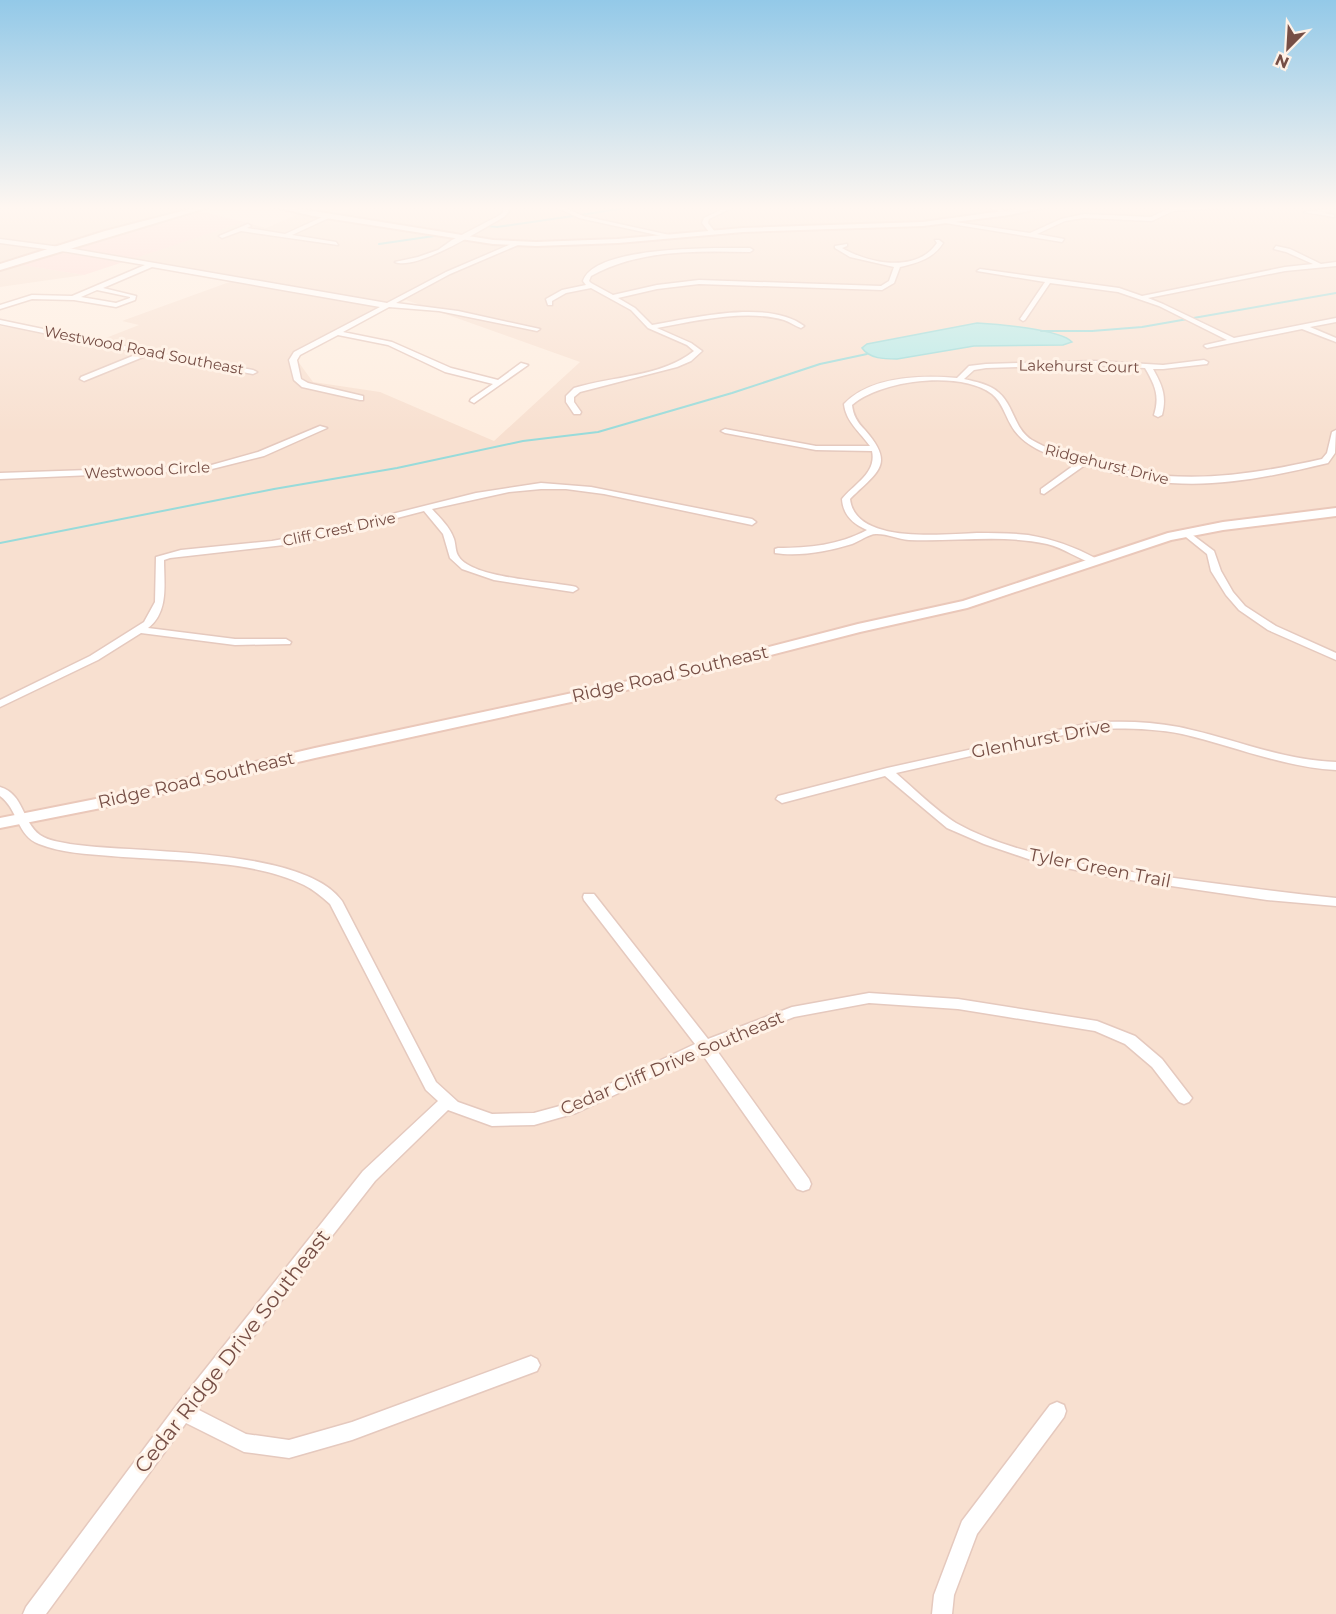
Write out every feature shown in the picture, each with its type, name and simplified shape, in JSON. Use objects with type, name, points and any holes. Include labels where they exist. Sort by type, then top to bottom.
[{"type":"street","points":[[73,298],[111,282]]},
{"type":"street","points":[[250,282],[390,305],[450,312],[537,329]]},
{"type":"street","points":[[360,398],[305,385],[298,380],[294,360],[297,354],[431,282]]},
{"type":"street","points":[[577,412],[570,402],[570,396],[577,390],[650,372],[698,353],[697,348],[650,327],[633,309],[587,282]]},
{"type":"street","points":[[612,297],[657,287],[696,282]]},
{"type":"street","points":[[728,282],[789,283],[874,289],[890,285],[891,282]]},
{"type":"street","points":[[1023,319],[1047,282]]},
{"type":"street","points":[[1064,282],[1143,297],[1234,341]]},
{"type":"street","points":[[1143,297],[1218,282]]},
{"type":"street","points":[[550,304],[548,300],[555,294],[591,286]]},
{"type":"street","points":[[0,308],[32,297],[57,296],[116,305],[134,298],[97,288]]},
{"type":"street","points":[[650,327],[701,319],[769,315],[790,319],[801,326]]},
{"type":"street","points":[[1207,346],[1336,320]]},
{"type":"street","name":"Westwood Road Southeast","points":[[0,322],[190,362],[253,372]]},
{"type":"street","points":[[0,329],[11,324]]},
{"type":"street","points":[[1303,326],[1336,340]]},
{"type":"street","points":[[338,333],[390,343],[448,370],[500,383]]},
{"type":"street","points":[[84,379],[149,352]]},
{"type":"street","name":"Lakehurst Court","points":[[959,380],[972,368],[986,366],[1095,363],[1181,367],[1204,362]]},
{"type":"street","points":[[474,401],[524,365]]},
{"type":"street","points":[[1148,367],[1162,392],[1163,402],[1158,414]]},
{"type":"street","name":"Ridgehurst Drive","points":[[876,449],[849,414],[848,404],[852,399],[873,388],[913,379],[936,378],[959,380],[994,392],[1024,439],[1042,448],[1085,461],[1175,482],[1220,479],[1325,461],[1331,453],[1336,432]]},
{"type":"street","name":"Westwood Circle","points":[[0,476],[208,468],[261,454],[323,429]]},
{"type":"street","points":[[725,431],[816,448],[876,449],[878,459],[874,470],[846,499],[845,505],[855,518],[874,530],[906,537],[1036,539],[1066,546],[1094,561]]},
{"type":"street","points":[[1044,491],[1085,461]]},
{"type":"street","name":"Cliff Crest Drive","points":[[0,704],[94,658],[148,624],[160,602],[159,559],[164,556],[327,535],[498,491],[544,486],[614,494],[752,522]]},
{"type":"street","points":[[427,508],[450,540],[456,560],[466,567],[486,575],[512,581],[573,589]]},
{"type":"street","name":"Ridge Road Southeast","points":[[0,823],[711,667],[839,633],[967,604],[1150,542],[1186,533],[1336,512]]},
{"type":"street","points":[[778,551],[821,549],[844,544],[874,530]]},
{"type":"street","points":[[1186,533],[1212,552],[1216,571],[1229,593],[1242,608],[1272,628],[1336,657]]},
{"type":"street","points":[[140,630],[235,642],[286,642]]},
{"type":"street","name":"Glenhurst Drive","points":[[782,799],[887,772],[1090,726],[1121,724],[1182,731],[1313,766],[1336,766]]},
{"type":"street","name":"Tyler Green Trail","points":[[887,772],[951,825],[1041,860],[1110,873],[1233,891],[1336,902]]},
{"type":"street","name":"Cedar Cliff Drive Southeast","points":[[0,791],[14,800],[29,833],[43,842],[58,846],[243,865],[282,873],[311,883],[335,902],[431,1086],[453,1106],[492,1120],[534,1119],[571,1109],[705,1046],[792,1012],[869,998],[958,1004],[1097,1026],[1130,1040],[1156,1063],[1184,1098]]},
{"type":"street","points":[[589,897],[705,1046],[803,1184]]},
{"type":"street","name":"Cedar Ridge Drive Southeast","points":[[33,1614],[183,1412],[369,1176],[447,1101]]},
{"type":"street","points":[[183,1412],[244,1443],[289,1449],[352,1431],[531,1365]]},
{"type":"street","points":[[942,1614],[944,1595],[969,1528],[1057,1411]]},
{"type":"shaded area","points":[[0,282],[33,282],[0,287]]},
{"type":"shaded area","points":[[229,282],[1336,282],[1336,1614],[0,1614],[0,326],[98,341],[139,325],[122,321]],"holes":[[[406,300],[580,362],[494,441],[380,392],[313,382],[294,356]]]},
{"type":"water","points":[[977,323],[1042,331],[1065,337],[1072,342],[1063,345],[974,346],[897,359],[873,356],[862,348],[867,344]]},
{"type":"waterway","points":[[1041,331],[1092,331],[1142,327],[1336,293]]},
{"type":"waterway","points":[[0,543],[274,489],[397,468],[523,441],[598,432],[732,393],[820,364],[867,354]]}]
